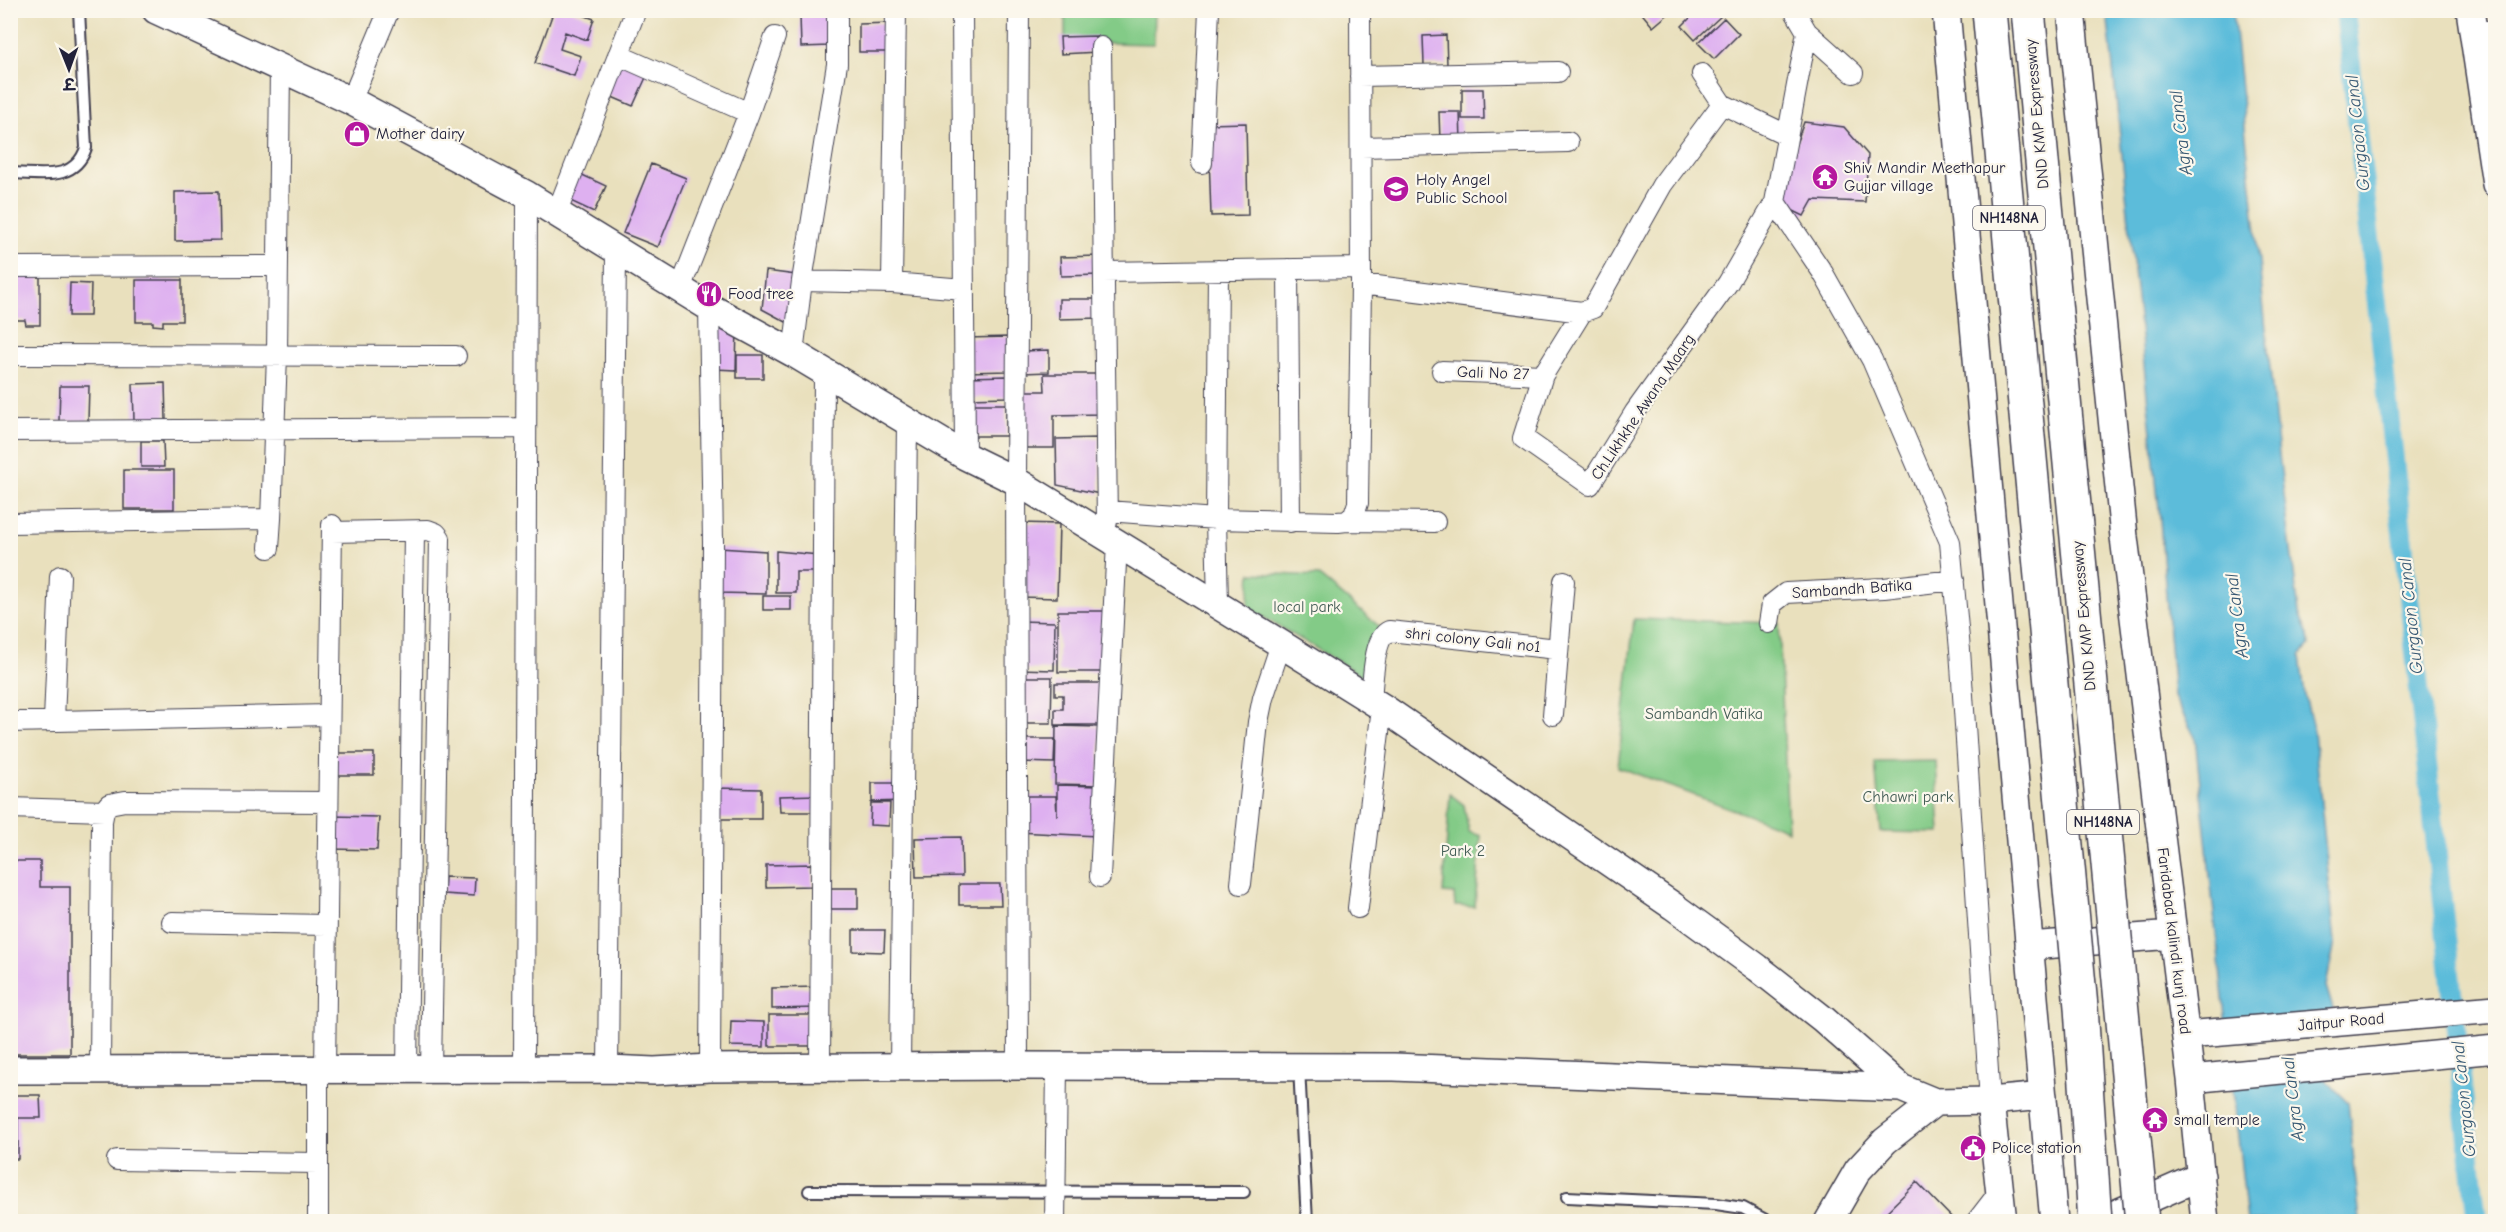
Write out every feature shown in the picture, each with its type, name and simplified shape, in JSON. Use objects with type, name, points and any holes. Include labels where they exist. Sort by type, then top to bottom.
[{"type":"highway","name":"NH148NA","points":[[1989,10],[2081,1007],[2096,1221]]},
{"type":"highway","name":"DND KMP Expressway","points":[[2028,10],[2142,1221]]},
{"type":"street","points":[[156,10],[351,101],[527,195],[616,252],[793,353],[965,456],[1110,530],[1218,605],[1376,703],[1550,820],[1758,968],[1823,1019],[1901,1088],[1935,1102],[1990,1101],[2043,1096]]},
{"type":"street","points":[[351,101],[389,10]]},
{"type":"street","points":[[556,212],[636,10]]},
{"type":"street","points":[[793,353],[802,281],[837,64],[837,10]]},
{"type":"street","points":[[892,283],[896,10]]},
{"type":"street","points":[[962,10],[965,456]]},
{"type":"street","points":[[1018,1066],[1016,481],[1019,10]]},
{"type":"street","points":[[1202,163],[1209,10]]},
{"type":"street","points":[[1347,521],[1354,514],[1358,503],[1361,276],[1360,10]]},
{"type":"street","points":[[1946,10],[2054,1221]]},
{"type":"street","name":"Faridabad kalindi kunj road","points":[[2071,10],[2124,537],[2139,662],[2173,935],[2196,1034],[2203,1078],[2201,1176],[2205,1221]]},
{"type":"street","points":[[1795,11],[1806,32],[1853,73]]},
{"type":"street","points":[[2479,24],[2496,184]]},
{"type":"street","points":[[1806,32],[1775,202],[1823,273],[1872,360],[1950,542],[1990,1101],[2003,1221]]},
{"type":"street","points":[[680,289],[749,113],[776,37]]},
{"type":"street","points":[[1100,877],[1110,530],[1101,47]]},
{"type":"street","points":[[618,55],[749,113]]},
{"type":"street","points":[[269,548],[277,355],[279,66]]},
{"type":"street","points":[[1360,76],[1558,72]]},
{"type":"street","points":[[1702,74],[1722,104],[1787,135]]},
{"type":"street","name":"Ch.Likhkhe Awana Maarg","points":[[1722,104],[1662,185],[1600,298],[1593,308],[1582,312],[1543,375],[1523,438],[1590,485],[1635,412],[1728,283],[1775,202]]},
{"type":"street","points":[[1361,147],[1568,142]]},
{"type":"street","points":[[524,1070],[527,195]]},
{"type":"street","points":[[608,1069],[616,252]]},
{"type":"street","points":[[10,267],[276,266]]},
{"type":"street","points":[[1104,272],[1288,269],[1361,276],[1582,312]]},
{"type":"street","points":[[1288,269],[1290,522]]},
{"type":"street","points":[[1218,270],[1216,519],[1218,605]]},
{"type":"street","points":[[802,281],[892,283],[964,289]]},
{"type":"street","points":[[709,307],[713,542],[710,1068]]},
{"type":"street","points":[[10,355],[456,356]]},
{"type":"street","name":"Gali No 27","points":[[1442,371],[1543,375]]},
{"type":"street","points":[[820,1068],[824,372]]},
{"type":"street","points":[[900,1067],[906,421]]},
{"type":"street","points":[[10,431],[525,428]]},
{"type":"street","points":[[10,523],[271,519]]},
{"type":"street","points":[[1110,530],[1216,519],[1290,522],[1435,522]]},
{"type":"street","points":[[318,1221],[326,926],[332,529],[414,531],[436,533],[440,538],[419,1070]]},
{"type":"street","points":[[54,720],[60,576]]},
{"type":"street","name":"Sambandh Batika","points":[[1769,623],[1772,604],[1786,593],[1884,588],[1954,580]]},
{"type":"street","name":"shri colony Gali no1","points":[[1553,715],[1564,581]]},
{"type":"street","name":"shri colony Gali no1","points":[[1376,703],[1377,645],[1384,633],[1558,649]]},
{"type":"street","points":[[1241,884],[1258,722],[1263,698],[1281,644]]},
{"type":"street","points":[[1358,908],[1376,703]]},
{"type":"street","points":[[10,722],[329,715]]},
{"type":"street","points":[[100,1069],[104,811],[109,804],[125,801],[328,802]]},
{"type":"street","points":[[10,808],[104,811]]},
{"type":"street","points":[[172,922],[326,926]]},
{"type":"street","points":[[2029,946],[2173,935]]},
{"type":"street","name":"Jaitpur Road","points":[[2196,1034],[2496,1009]]},
{"type":"street","points":[[2203,1078],[2496,1049]]},
{"type":"street","points":[[10,1070],[608,1069],[654,1071],[710,1068],[1018,1066],[1394,1067],[1901,1088]]},
{"type":"street","points":[[1055,1221],[1057,1066]]},
{"type":"street","points":[[1828,1221],[1858,1170],[1885,1141],[1935,1102]]},
{"type":"street","points":[[117,1160],[318,1163]]},
{"type":"street","points":[[2096,1221],[2201,1176]]},
{"type":"street","points":[[1976,1221],[2000,1191]]},
{"type":"lane","points":[[10,173],[64,174],[83,158],[86,148],[79,10]]},
{"type":"lane","points":[[1299,1067],[1307,1221]]},
{"type":"lane","points":[[809,1191],[1244,1192]]},
{"type":"lane","points":[[1567,1197],[1716,1204],[1743,1208],[1769,1221]]},
{"type":"green space","points":[[1065,11],[1155,11],[1154,44],[1065,42]]},
{"type":"green space","name":"local park","points":[[1251,573],[1319,576],[1380,627],[1371,681],[1248,608]]},
{"type":"green space","name":"Sambandh Vatika","points":[[1634,619],[1779,623],[1788,830],[1618,767]]},
{"type":"green space","name":"Chhawri park","points":[[1936,761],[1940,833],[1881,832],[1875,762]]},
{"type":"green space","name":"Park 2","points":[[1450,794],[1464,805],[1469,832],[1481,836],[1475,907],[1455,906],[1454,894],[1443,893]]},
{"type":"water","name":"Agra Canal","points":[[2107,11],[2233,11],[2279,455],[2299,613],[2308,636],[2309,646],[2300,656],[2305,696],[2314,732],[2335,942],[2326,986],[2341,1035],[2319,1073],[2348,1102],[2360,1221],[2247,1221],[2195,737],[2174,697],[2160,519]]},
{"type":"pier","points":[[2225,1031],[2344,1036],[2334,1053],[2228,1065]]},
{"type":"building","points":[[554,10],[569,10],[594,19],[587,40],[565,32],[560,49],[581,56],[574,76],[535,63]]},
{"type":"building","points":[[1639,10],[1673,10],[1653,27]]},
{"type":"building","points":[[1698,10],[1716,10],[1721,16],[1695,40],[1682,26]]},
{"type":"building","points":[[829,15],[830,46],[801,47],[800,16]]},
{"type":"building","points":[[1724,18],[1739,34],[1714,59],[1698,43]]},
{"type":"building","points":[[891,23],[892,52],[859,52],[859,24]]},
{"type":"building","points":[[1446,35],[1447,65],[1424,65],[1423,36]]},
{"type":"building","points":[[1097,36],[1098,52],[1061,54],[1060,37]]},
{"type":"building","points":[[619,61],[648,73],[633,106],[605,94]]},
{"type":"building","points":[[1462,89],[1483,89],[1484,119],[1462,119]]},
{"type":"building","points":[[1439,112],[1460,112],[1461,141],[1440,142]]},
{"type":"building","name":"Shiv Mandir Meethapur Gujjar village","points":[[1804,122],[1844,127],[1868,155],[1865,202],[1813,200],[1804,216],[1775,202]]},
{"type":"building","points":[[1246,123],[1248,215],[1211,216],[1208,124]]},
{"type":"building","points":[[651,164],[686,178],[658,247],[623,233]]},
{"type":"building","points":[[576,172],[606,186],[594,212],[564,198]]},
{"type":"building","points":[[219,191],[220,240],[175,241],[175,192]]},
{"type":"building","points":[[1099,256],[1100,275],[1061,276],[1060,257]]},
{"type":"building","points":[[766,271],[796,275],[788,323],[762,309]]},
{"type":"building","points":[[10,274],[40,274],[40,325],[26,325],[25,320],[10,320]]},
{"type":"building","points":[[136,280],[182,280],[182,321],[163,321],[163,326],[153,325],[153,322],[136,322]]},
{"type":"building","points":[[70,283],[91,284],[90,316],[69,316]]},
{"type":"building","points":[[1059,299],[1101,299],[1101,318],[1059,319]]},
{"type":"building","points":[[715,323],[737,324],[736,370],[714,369]]},
{"type":"building","points":[[1009,337],[1009,371],[966,372],[966,338]]},
{"type":"building","points":[[1049,350],[1049,372],[1023,373],[1023,351]]},
{"type":"building","points":[[737,355],[763,355],[763,378],[737,378]]},
{"type":"building","points":[[1044,374],[1100,374],[1101,414],[1054,415],[1054,448],[1018,448],[1018,391],[1045,391]]},
{"type":"building","points":[[1007,376],[1008,397],[968,398],[968,377]]},
{"type":"building","points":[[165,383],[166,420],[134,421],[133,384]]},
{"type":"building","points":[[60,386],[89,386],[88,421],[59,421]]},
{"type":"building","points":[[967,404],[1006,404],[1006,436],[967,436]]},
{"type":"building","points":[[1099,438],[1100,494],[1057,485],[1056,439]]},
{"type":"building","points":[[141,441],[163,441],[164,467],[141,467]]},
{"type":"building","points":[[124,470],[174,470],[174,509],[124,509]]},
{"type":"building","points":[[1021,523],[1059,524],[1057,598],[1019,597]]},
{"type":"building","points":[[719,548],[766,551],[766,594],[718,593]]},
{"type":"building","points":[[776,551],[819,555],[821,572],[796,572],[796,593],[776,593]]},
{"type":"building","points":[[763,596],[791,596],[791,610],[763,610]]},
{"type":"building","points":[[1058,611],[1108,611],[1108,672],[1058,672]]},
{"type":"building","points":[[1019,621],[1055,622],[1054,670],[1018,669]]},
{"type":"building","points":[[1018,677],[1052,677],[1051,723],[1017,723]]},
{"type":"building","points":[[1055,683],[1103,683],[1102,725],[1055,725],[1055,709],[1063,709],[1063,695],[1055,695]]},
{"type":"building","points":[[1056,726],[1100,727],[1099,785],[1055,784]]},
{"type":"building","points":[[1020,739],[1055,739],[1054,763],[1020,762]]},
{"type":"building","points":[[335,753],[374,753],[374,775],[335,775]]},
{"type":"building","points":[[872,783],[900,783],[901,801],[872,802]]},
{"type":"building","points":[[1057,785],[1098,786],[1097,836],[1018,832],[1018,796],[1056,796],[1057,816]]},
{"type":"building","points":[[715,788],[761,789],[761,819],[714,819]]},
{"type":"building","points":[[818,795],[818,812],[780,812],[779,796]]},
{"type":"building","points":[[871,803],[890,803],[889,826],[870,825]]},
{"type":"building","points":[[331,816],[379,817],[377,850],[330,849]]},
{"type":"building","points":[[961,837],[962,876],[916,877],[915,838]]},
{"type":"building","points":[[10,861],[40,861],[40,887],[70,887],[70,1054],[10,1054]]},
{"type":"building","points":[[812,864],[812,886],[766,887],[766,865]]},
{"type":"building","points":[[445,877],[475,878],[474,896],[444,894]]},
{"type":"building","points":[[959,884],[1000,884],[1001,905],[959,905]]},
{"type":"building","points":[[831,888],[858,888],[858,909],[831,909]]},
{"type":"building","points":[[853,930],[885,930],[884,952],[853,951]]},
{"type":"building","points":[[817,987],[817,1008],[772,1009],[772,988]]},
{"type":"building","points":[[769,1015],[813,1015],[813,1046],[769,1046]]},
{"type":"building","points":[[731,1021],[764,1022],[764,1047],[730,1046]]},
{"type":"building","points":[[10,1095],[40,1095],[41,1118],[18,1118],[18,1159],[10,1159]]},
{"type":"building","name":"small temple","points":[[2148,1113],[2160,1113],[2162,1127],[2151,1128]]},
{"type":"building","points":[[1917,1182],[1956,1222],[1876,1222]]},
{"type":"waterway","name":"Gurgaon Canal","points":[[2345,10],[2477,1222]]},
{"type":"place","name":"Mother dairy","points":[[357,134]]},
{"type":"place","name":"Shiv Mandir Meethapur Gujjar village","points":[[1825,177]]},
{"type":"place","name":"Holy Angel Public School","points":[[1396,189]]},
{"type":"place","name":"Food tree","points":[[709,294]]},
{"type":"place","name":"small temple","points":[[2155,1120]]},
{"type":"place","name":"Police station","points":[[1973,1148]]}]
